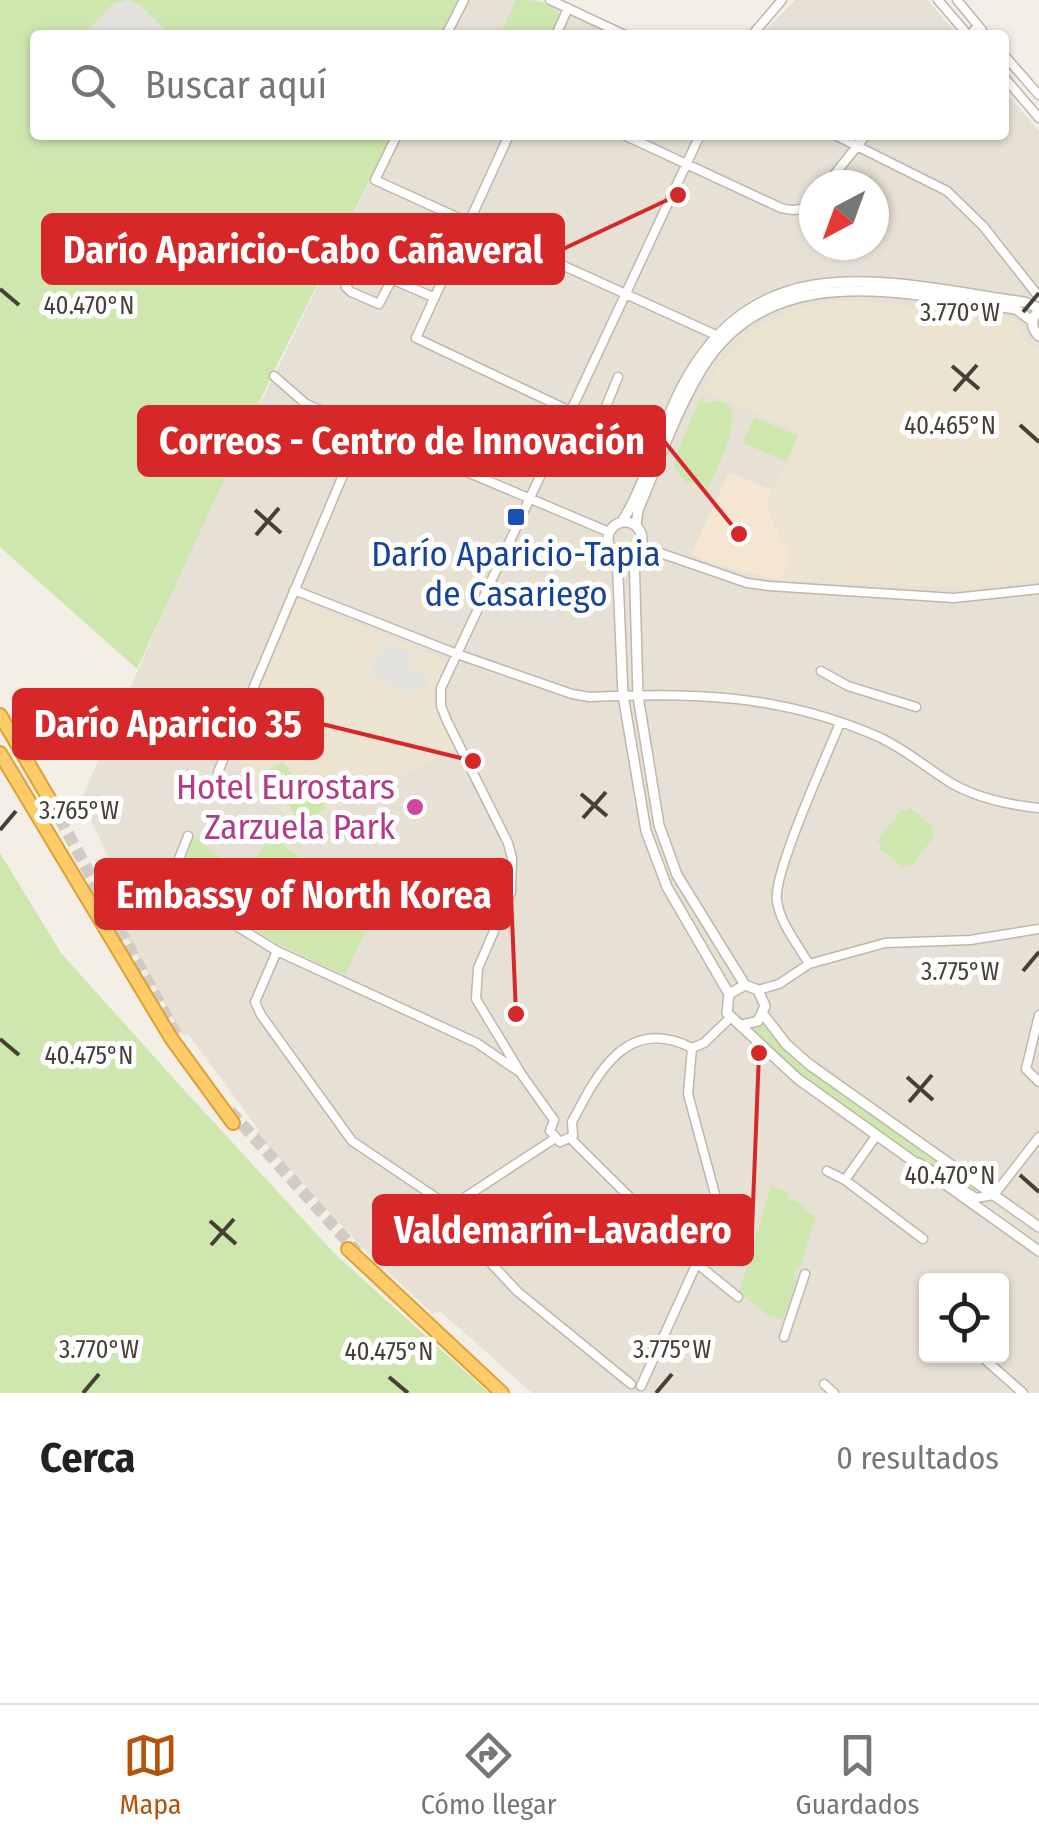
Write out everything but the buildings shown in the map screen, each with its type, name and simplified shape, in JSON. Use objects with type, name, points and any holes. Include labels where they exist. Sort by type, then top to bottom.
[{"type":"highway","points":[[0,714],[51,802]]},
{"type":"highway","points":[[0,754],[170,1038],[233,1123]]},
{"type":"highway","points":[[348,1250],[502,1393]]},
{"type":"street","points":[[449,30],[464,0]]},
{"type":"street","points":[[550,0],[614,30]]},
{"type":"street","points":[[756,30],[782,0]]},
{"type":"street","points":[[938,0],[965,30]]},
{"type":"street","points":[[957,0],[982,30]]},
{"type":"street","points":[[558,30],[568,8]]},
{"type":"street","points":[[1009,61],[1039,95]]},
{"type":"street","points":[[1009,83],[1039,118]]},
{"type":"street","points":[[394,140],[374,180],[718,336]]},
{"type":"street","points":[[507,140],[416,338],[570,411]]},
{"type":"street","points":[[635,140],[782,208],[799,209]]},
{"type":"street","points":[[554,1120],[480,1008],[475,979],[510,892],[512,858],[441,706],[442,688],[698,140]]},
{"type":"street","points":[[845,140],[928,180],[961,202],[1039,297]]},
{"type":"street","points":[[838,170],[862,140]]},
{"type":"street","points":[[392,279],[379,304],[346,287],[359,265],[392,279],[433,297]]},
{"type":"street","points":[[1037,313],[1024,302],[841,280],[803,286],[748,310],[718,336],[681,388],[622,522],[609,532],[608,542],[616,554],[623,696],[652,851],[667,888],[728,994],[725,1006],[730,1018],[798,1079],[1039,1249]]},
{"type":"street","points":[[778,984],[758,990],[745,985],[692,902],[666,848],[638,696],[637,550],[642,537],[636,526],[638,510],[698,374],[723,342],[772,307],[818,292],[864,289],[1037,313]]},
{"type":"street","points":[[1037,313],[1032,328],[1039,336]]},
{"type":"street","points":[[274,376],[306,404],[609,532]]},
{"type":"street","points":[[605,409],[618,377]]},
{"type":"street","points":[[218,772],[362,430]]},
{"type":"street","points":[[622,522],[636,526]]},
{"type":"street","points":[[616,554],[637,550],[769,586],[954,598],[1039,589]]},
{"type":"street","points":[[294,590],[456,654],[572,694],[728,696],[800,709],[900,747],[956,786],[991,799],[1039,808]]},
{"type":"street","points":[[821,671],[848,686],[916,707]]},
{"type":"street","points":[[809,964],[781,916],[776,894],[782,869],[840,723]]},
{"type":"street","points":[[188,836],[172,874],[180,891],[277,951],[491,1050],[522,1075]]},
{"type":"street","points":[[764,1000],[778,984],[809,964],[884,943],[970,940],[1039,930]]},
{"type":"street","points":[[277,951],[255,1002],[352,1141],[450,1207],[488,1260],[518,1292],[636,1389],[714,1223],[715,1194],[688,1094],[692,1048]]},
{"type":"street","points":[[728,994],[745,985]]},
{"type":"street","points":[[742,1025],[753,1024],[763,1014],[764,1000],[758,990]]},
{"type":"street","points":[[763,1014],[786,1044],[810,1064],[1039,1228]]},
{"type":"street","points":[[1039,1015],[1026,1069],[1039,1082]]},
{"type":"street","points":[[554,1120],[550,1132],[554,1139],[571,1139],[575,1132],[572,1122],[601,1070],[630,1046],[658,1035],[692,1048],[704,1043],[730,1018]]},
{"type":"street","points":[[491,1050],[499,1036]]},
{"type":"street","points":[[491,1050],[505,1045]]},
{"type":"street","points":[[554,1120],[562,1117],[572,1122]]},
{"type":"street","points":[[845,1180],[876,1136]]},
{"type":"street","points":[[996,1220],[994,1195],[1039,1137]]},
{"type":"street","points":[[450,1207],[554,1139]]},
{"type":"street","points":[[571,1139],[695,1262],[738,1297]]},
{"type":"street","points":[[906,1157],[976,1198],[994,1195]]},
{"type":"street","points":[[826,1171],[845,1180],[923,1239]]},
{"type":"street","points":[[784,1336],[805,1274]]},
{"type":"street","points":[[989,1363],[1023,1393]]},
{"type":"street","points":[[824,1384],[834,1393]]},
{"type":"shaded area","points":[[127,0],[140,5],[167,30],[89,30],[113,4]]},
{"type":"shaded area","points":[[458,0],[538,0],[601,30],[443,30]]},
{"type":"shaded area","points":[[795,0],[928,0],[953,30],[766,30]]},
{"type":"shaded area","points":[[1009,96],[1039,131],[1039,1393],[532,1393],[440,1311],[433,1314],[357,1242],[256,1133],[259,1130],[188,1034],[183,1036],[125,934],[140,923],[81,800],[211,504],[390,140],[1009,140]]},
{"type":"shaded area","points":[[832,301],[1014,319],[1024,341],[1039,350],[1039,579],[969,588],[782,581],[790,556],[767,503],[800,433],[703,390],[727,355],[760,326],[805,306]]},
{"type":"shaded area","points":[[729,472],[772,490],[767,508],[790,556],[782,581],[712,564],[691,554]]},
{"type":"shaded area","points":[[298,600],[445,660],[432,695],[437,715],[455,749],[295,829],[234,749]]},
{"type":"shaded area","points":[[383,641],[414,653],[408,667],[431,676],[425,690],[417,688],[414,695],[368,676]]},
{"type":"green space","points":[[0,0],[458,0],[443,30],[30,30],[30,140],[390,140],[272,375],[137,669],[0,547]]},
{"type":"green space","points":[[516,0],[540,2],[559,16],[552,30],[502,30]]},
{"type":"green space","points":[[701,397],[702,404],[720,401],[730,406],[732,418],[725,450],[707,490],[705,483],[685,483],[674,467]]},
{"type":"green space","points":[[754,417],[798,436],[787,462],[743,443]]},
{"type":"green space","points":[[124,698],[220,741],[212,762],[151,731],[113,725]]},
{"type":"green space","points":[[283,761],[302,789],[309,785],[326,808],[302,825],[266,772]]},
{"type":"green space","points":[[910,808],[934,827],[931,831],[935,835],[911,867],[903,867],[879,849],[882,845],[877,841],[902,809],[907,812]]},
{"type":"green space","points":[[194,837],[243,875],[271,837],[299,856],[293,870],[366,908],[371,920],[345,975],[280,945],[181,881],[178,877]]},
{"type":"green space","points":[[0,853],[61,953],[185,1091],[336,1255],[489,1393],[0,1393]]},
{"type":"green space","points":[[759,1022],[808,1068],[976,1188],[976,1193],[972,1194],[801,1076],[752,1027]]},
{"type":"green space","points":[[771,1186],[788,1192],[788,1198],[816,1216],[801,1265],[794,1271],[796,1282],[783,1319],[766,1314],[739,1292]]},
{"type":"tunnel","points":[[51,802],[178,1038]]},
{"type":"tunnel","points":[[230,1111],[357,1252]]},
{"type":"place","name":"Darío Aparicio-Cabo Cañaveral","points":[[678,195]]},
{"type":"place","name":"Darío Aparicio-Tapia de Casariego","points":[[516,517]]},
{"type":"place","name":"Correos - Centro de Innovación","points":[[739,534]]},
{"type":"place","name":"Darío Aparicio 35","points":[[473,761]]},
{"type":"place","name":"Hotel Eurostars Zarzuela Park","points":[[415,807]]},
{"type":"place","name":"Embassy of North Korea","points":[[516,1014]]},
{"type":"place","name":"Valdemarín-Lavadero","points":[[759,1053]]}]
